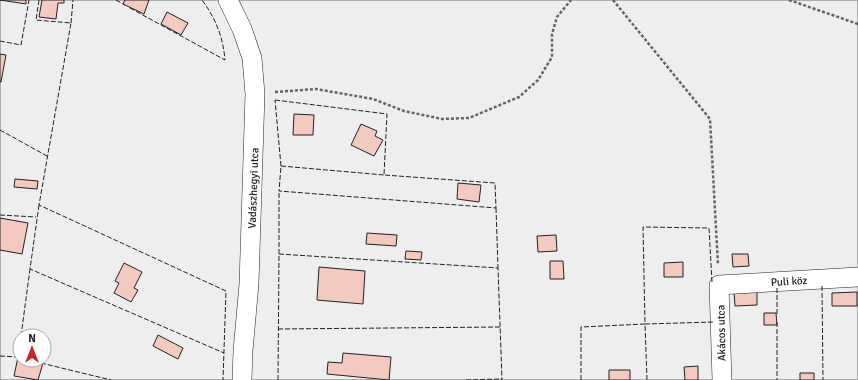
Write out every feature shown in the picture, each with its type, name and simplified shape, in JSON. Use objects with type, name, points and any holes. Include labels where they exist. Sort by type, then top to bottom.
[{"type":"street","name":"Vadászhegyi utca","points":[[228,0],[242,29],[252,58],[255,94],[249,284],[242,380]]},
{"type":"street","name":"Puli köz","points":[[719,286],[858,277]]},
{"type":"street","name":"Akácos utca","points":[[719,286],[722,380]]},
{"type":"path","points":[[255,94],[316,88],[373,99],[404,111],[442,119],[469,118],[519,97],[538,80],[552,57],[552,34],[557,17],[571,0]]},
{"type":"path","points":[[613,0],[710,119],[719,286]]},
{"type":"path","points":[[789,0],[858,24]]},
{"type":"shaded area","points":[[0,0],[858,0],[858,380],[0,380]]},
{"type":"building","points":[[0,0],[26,0],[26,4]]},
{"type":"building","points":[[42,0],[64,0],[64,3],[58,3],[56,19],[39,17]]},
{"type":"building","points":[[125,0],[149,0],[144,14],[123,4]]},
{"type":"building","points":[[167,12],[188,23],[181,35],[161,24]]},
{"type":"building","points":[[0,54],[6,55],[1,82],[0,82]]},
{"type":"building","points":[[294,114],[314,115],[313,135],[293,135]]},
{"type":"building","points":[[361,124],[377,131],[375,136],[383,140],[374,156],[351,145]]},
{"type":"building","points":[[15,179],[38,181],[37,189],[14,187]]},
{"type":"building","points":[[458,183],[481,185],[479,202],[457,199]]},
{"type":"building","points":[[0,218],[28,223],[22,254],[0,250]]},
{"type":"building","points":[[367,233],[397,235],[396,246],[366,244]]},
{"type":"building","points":[[556,235],[557,251],[538,252],[537,236]]},
{"type":"building","points":[[406,251],[422,252],[421,260],[405,259]]},
{"type":"building","points":[[732,254],[748,254],[749,266],[733,267]]},
{"type":"building","points":[[550,261],[563,261],[564,279],[550,279]]},
{"type":"building","points":[[683,262],[683,277],[664,277],[664,263]]},
{"type":"building","points":[[124,263],[142,272],[134,288],[138,290],[131,302],[114,293],[119,283],[115,281]]},
{"type":"building","points":[[319,267],[365,271],[363,304],[317,300]]},
{"type":"building","points":[[734,292],[757,292],[757,305],[735,306]]},
{"type":"building","points":[[857,292],[857,306],[832,306],[832,293]]},
{"type":"building","points":[[764,313],[776,313],[777,325],[764,325]]},
{"type":"building","points":[[158,335],[183,348],[178,359],[153,346]]},
{"type":"building","points":[[343,353],[391,357],[389,380],[327,374],[328,362],[342,363]]},
{"type":"building","points":[[698,366],[698,380],[685,380],[684,367]]},
{"type":"building","points":[[16,368],[42,368],[38,380],[14,376]]},
{"type":"building","points":[[609,370],[630,370],[630,380],[609,380]]},
{"type":"building","points":[[800,373],[814,373],[814,380],[800,380]]},
{"type":"fence","points":[[0,41],[21,45],[29,0]]},
{"type":"fence","points":[[39,0],[36,20],[71,23],[39,205],[226,291],[223,380]]},
{"type":"fence","points":[[71,23],[73,0]]},
{"type":"fence","points":[[116,0],[125,5]]},
{"type":"fence","points":[[130,8],[225,60],[223,44],[218,28],[202,0]]},
{"type":"fence","points":[[275,100],[387,114],[384,175],[495,183],[496,208],[279,191],[281,166],[275,100]]},
{"type":"fence","points":[[0,130],[47,156]]},
{"type":"fence","points":[[281,166],[384,175]]},
{"type":"fence","points":[[279,191],[279,254]]},
{"type":"fence","points":[[39,205],[30,269],[224,353]]},
{"type":"fence","points":[[496,208],[498,268]]},
{"type":"fence","points":[[0,215],[36,217]]},
{"type":"fence","points":[[712,282],[709,228],[643,227],[645,324],[714,322]]},
{"type":"fence","points":[[278,380],[279,254],[498,268],[502,380]]},
{"type":"fence","points":[[22,328],[30,269]]},
{"type":"fence","points":[[822,286],[823,380]]},
{"type":"fence","points":[[777,288],[777,316]]},
{"type":"fence","points":[[777,322],[777,380]]},
{"type":"fence","points":[[581,380],[581,327],[645,324],[647,380]]},
{"type":"fence","points":[[278,329],[500,327]]},
{"type":"fence","points":[[0,356],[12,357]]},
{"type":"fence","points":[[52,366],[111,380]]},
{"type":"fence","points":[[466,380],[502,379]]}]
